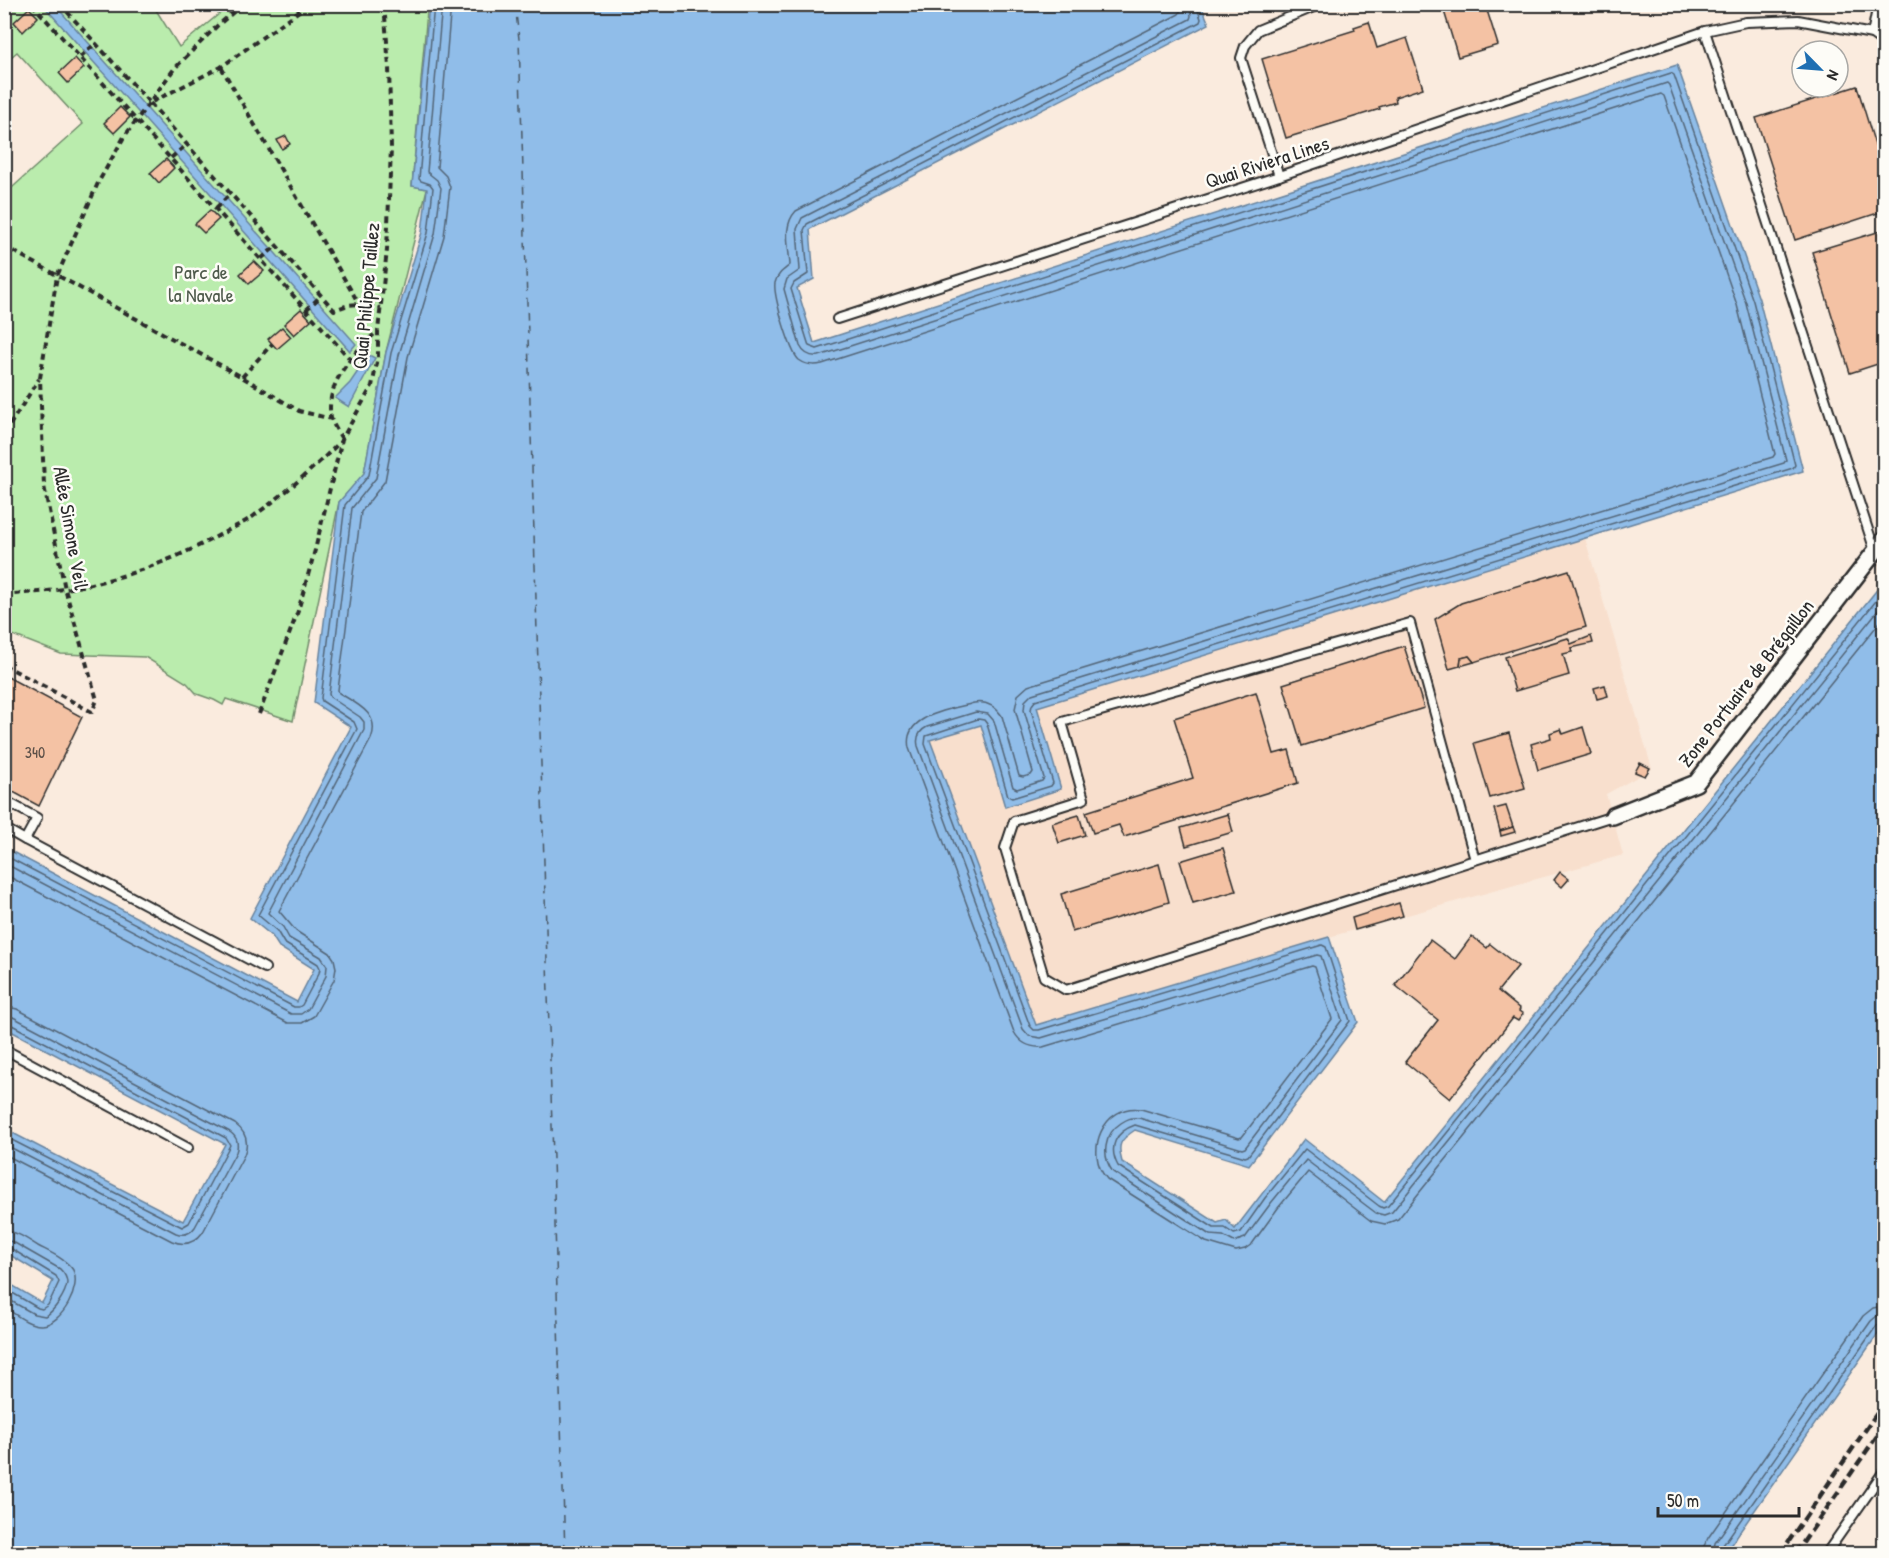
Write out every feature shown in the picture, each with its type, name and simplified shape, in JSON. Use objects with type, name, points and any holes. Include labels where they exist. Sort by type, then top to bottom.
[{"type":"street","name":"Zone Portuaire de Brégaillon","points":[[1613,816],[1696,783],[1880,546]]},
{"type":"lane","points":[[1279,176],[1241,58],[1245,45],[1258,30],[1321,4]]},
{"type":"lane","points":[[1878,4],[1872,33],[1884,43]]},
{"type":"lane","name":"Quai Riviera Lines","points":[[837,319],[1279,176],[1705,31],[1746,22],[1798,20],[1872,33]]},
{"type":"lane","points":[[1705,31],[1880,546]]},
{"type":"lane","points":[[1475,860],[1410,623],[1062,722],[1084,799],[1014,821],[1005,848],[1044,977],[1066,990],[1475,860],[1613,816]]},
{"type":"lane","points":[[4,800],[37,818],[25,840]]},
{"type":"lane","points":[[4,828],[265,968]]},
{"type":"lane","points":[[4,1049],[188,1149]]},
{"type":"lane","points":[[1826,1554],[1884,1471]]},
{"type":"path","points":[[60,4],[148,105],[334,310],[359,304],[381,308]]},
{"type":"path","name":"Allée Simone Veil","points":[[4,665],[92,712],[97,700],[65,589],[45,486],[40,378],[57,276],[98,183],[124,137],[174,69],[217,26],[243,4]]},
{"type":"path","points":[[148,105],[221,67],[309,4]]},
{"type":"path","name":"Quai Philippe Taillez","points":[[259,714],[298,611],[342,439],[372,386],[378,358],[378,331],[387,250],[391,148],[389,67],[384,4]]},
{"type":"path","points":[[35,5],[351,360]]},
{"type":"path","points":[[80,57],[95,44]]},
{"type":"path","points":[[221,67],[359,304]]},
{"type":"path","points":[[171,158],[186,145]]},
{"type":"path","points":[[216,208],[230,194]]},
{"type":"path","points":[[4,246],[242,377],[299,411],[332,419]]},
{"type":"path","points":[[261,259],[276,246]]},
{"type":"path","points":[[306,310],[321,296]]},
{"type":"path","points":[[4,595],[65,589],[133,573],[169,560],[254,516],[314,467],[342,439],[332,419],[330,399],[341,374],[363,344],[378,331]]},
{"type":"path","points":[[242,377],[272,344]]},
{"type":"path","points":[[4,434],[40,378]]},
{"type":"shaded area","points":[[1585,538],[1652,769],[1606,794],[1623,855],[1329,937],[1036,1025],[930,740],[981,724],[1005,807],[1061,788],[1037,707]]},
{"type":"green space","name":"Parc de la Navale","points":[[5,5],[153,5],[179,47],[230,5],[424,5],[427,11],[412,186],[427,189],[386,352],[364,474],[339,502],[293,721],[226,699],[223,705],[197,694],[187,683],[145,657],[61,654],[5,632],[4,195],[83,124],[17,52],[5,62]]},
{"type":"water","points":[[43,5],[55,5],[356,344],[350,351]]},
{"type":"water","points":[[429,5],[1201,5],[1209,24],[810,229],[814,279],[797,288],[814,343],[1677,65],[1759,299],[1803,471],[1037,707],[1061,789],[1005,807],[981,725],[930,740],[1036,1025],[1329,937],[1358,1022],[1249,1165],[1135,1130],[1121,1143],[1122,1162],[1217,1223],[1226,1220],[1235,1229],[1304,1139],[1384,1202],[1884,581],[1884,1325],[1725,1553],[5,1553],[5,1281],[42,1303],[53,1281],[5,1252],[5,1129],[183,1221],[225,1144],[5,1028],[5,848],[297,1002],[314,969],[279,947],[272,936],[250,918],[351,727],[314,703],[339,502],[364,473],[386,352],[422,232],[427,189],[412,186]]},
{"type":"water","points":[[369,355],[375,358],[349,407],[335,398],[350,383]]},
{"type":"building","points":[[1466,4],[1485,4],[1498,45],[1458,57],[1444,11]]},
{"type":"building","points":[[29,8],[38,17],[23,32],[14,22]]},
{"type":"building","points":[[1369,22],[1377,48],[1407,38],[1423,88],[1395,97],[1396,102],[1379,107],[1380,109],[1286,138],[1262,59],[1355,30],[1354,27]]},
{"type":"building","points":[[75,58],[84,68],[68,83],[59,73]]},
{"type":"building","points":[[1857,86],[1879,158],[1884,157],[1884,211],[1795,240],[1756,118],[1816,99],[1850,99],[1850,88]]},
{"type":"building","points":[[120,107],[130,117],[114,133],[104,123]]},
{"type":"building","points":[[286,136],[290,144],[282,149],[277,140]]},
{"type":"building","points":[[166,159],[174,168],[159,183],[150,173]]},
{"type":"building","points":[[210,210],[219,219],[204,233],[195,224]]},
{"type":"building","points":[[1884,230],[1884,362],[1850,373],[1812,252]]},
{"type":"building","points":[[254,261],[264,271],[249,284],[240,274]]},
{"type":"building","points":[[301,309],[311,320],[294,335],[284,324]]},
{"type":"building","points":[[282,327],[291,337],[277,349],[268,339]]},
{"type":"building","points":[[1569,570],[1586,627],[1474,662],[1469,656],[1461,658],[1460,666],[1449,669],[1435,619],[1461,603]]},
{"type":"building","points":[[1591,636],[1593,643],[1571,648],[1572,652],[1563,654],[1569,675],[1515,691],[1505,657],[1568,638],[1571,644]]},
{"type":"building","points":[[1404,646],[1424,708],[1302,746],[1283,684]]},
{"type":"building","points":[[1469,656],[1474,662],[1460,666],[1461,658]]},
{"type":"building","points":[[4,675],[82,717],[39,806],[4,787]]},
{"type":"building","points":[[1605,685],[1608,696],[1597,699],[1594,688]]},
{"type":"building","points":[[1256,692],[1274,754],[1289,750],[1298,783],[1124,837],[1119,825],[1093,833],[1086,812],[1193,778],[1174,718]]},
{"type":"building","points":[[1583,727],[1591,754],[1538,770],[1531,744],[1551,738],[1550,733],[1561,729],[1563,734]]},
{"type":"building","points":[[1509,733],[1525,788],[1490,798],[1474,743]]},
{"type":"building","points":[[1640,763],[1650,768],[1645,776],[1635,772]]},
{"type":"building","points":[[1506,806],[1513,827],[1500,831],[1494,809]]},
{"type":"building","points":[[1228,814],[1233,832],[1186,846],[1181,828]]},
{"type":"building","points":[[1079,815],[1085,835],[1059,843],[1052,823]]},
{"type":"building","points":[[1513,827],[1515,832],[1501,836],[1500,831]]},
{"type":"building","points":[[1223,848],[1236,891],[1193,903],[1180,861]]},
{"type":"building","points":[[1159,864],[1169,902],[1072,932],[1061,894]]},
{"type":"building","points":[[1560,872],[1569,879],[1562,887],[1554,880]]},
{"type":"building","points":[[1399,903],[1403,916],[1355,930],[1352,918]]},
{"type":"building","points":[[1472,936],[1487,948],[1490,944],[1518,966],[1498,991],[1523,1014],[1518,1021],[1513,1018],[1450,1099],[1405,1062],[1438,1020],[1395,985],[1430,940],[1455,959]]},
{"type":"ferry route","points":[[515,4],[519,39],[565,1554]]},
{"type":"railway","points":[[1780,1554],[1884,1403]]},
{"type":"railway","points":[[1795,1554],[1884,1426]]}]
